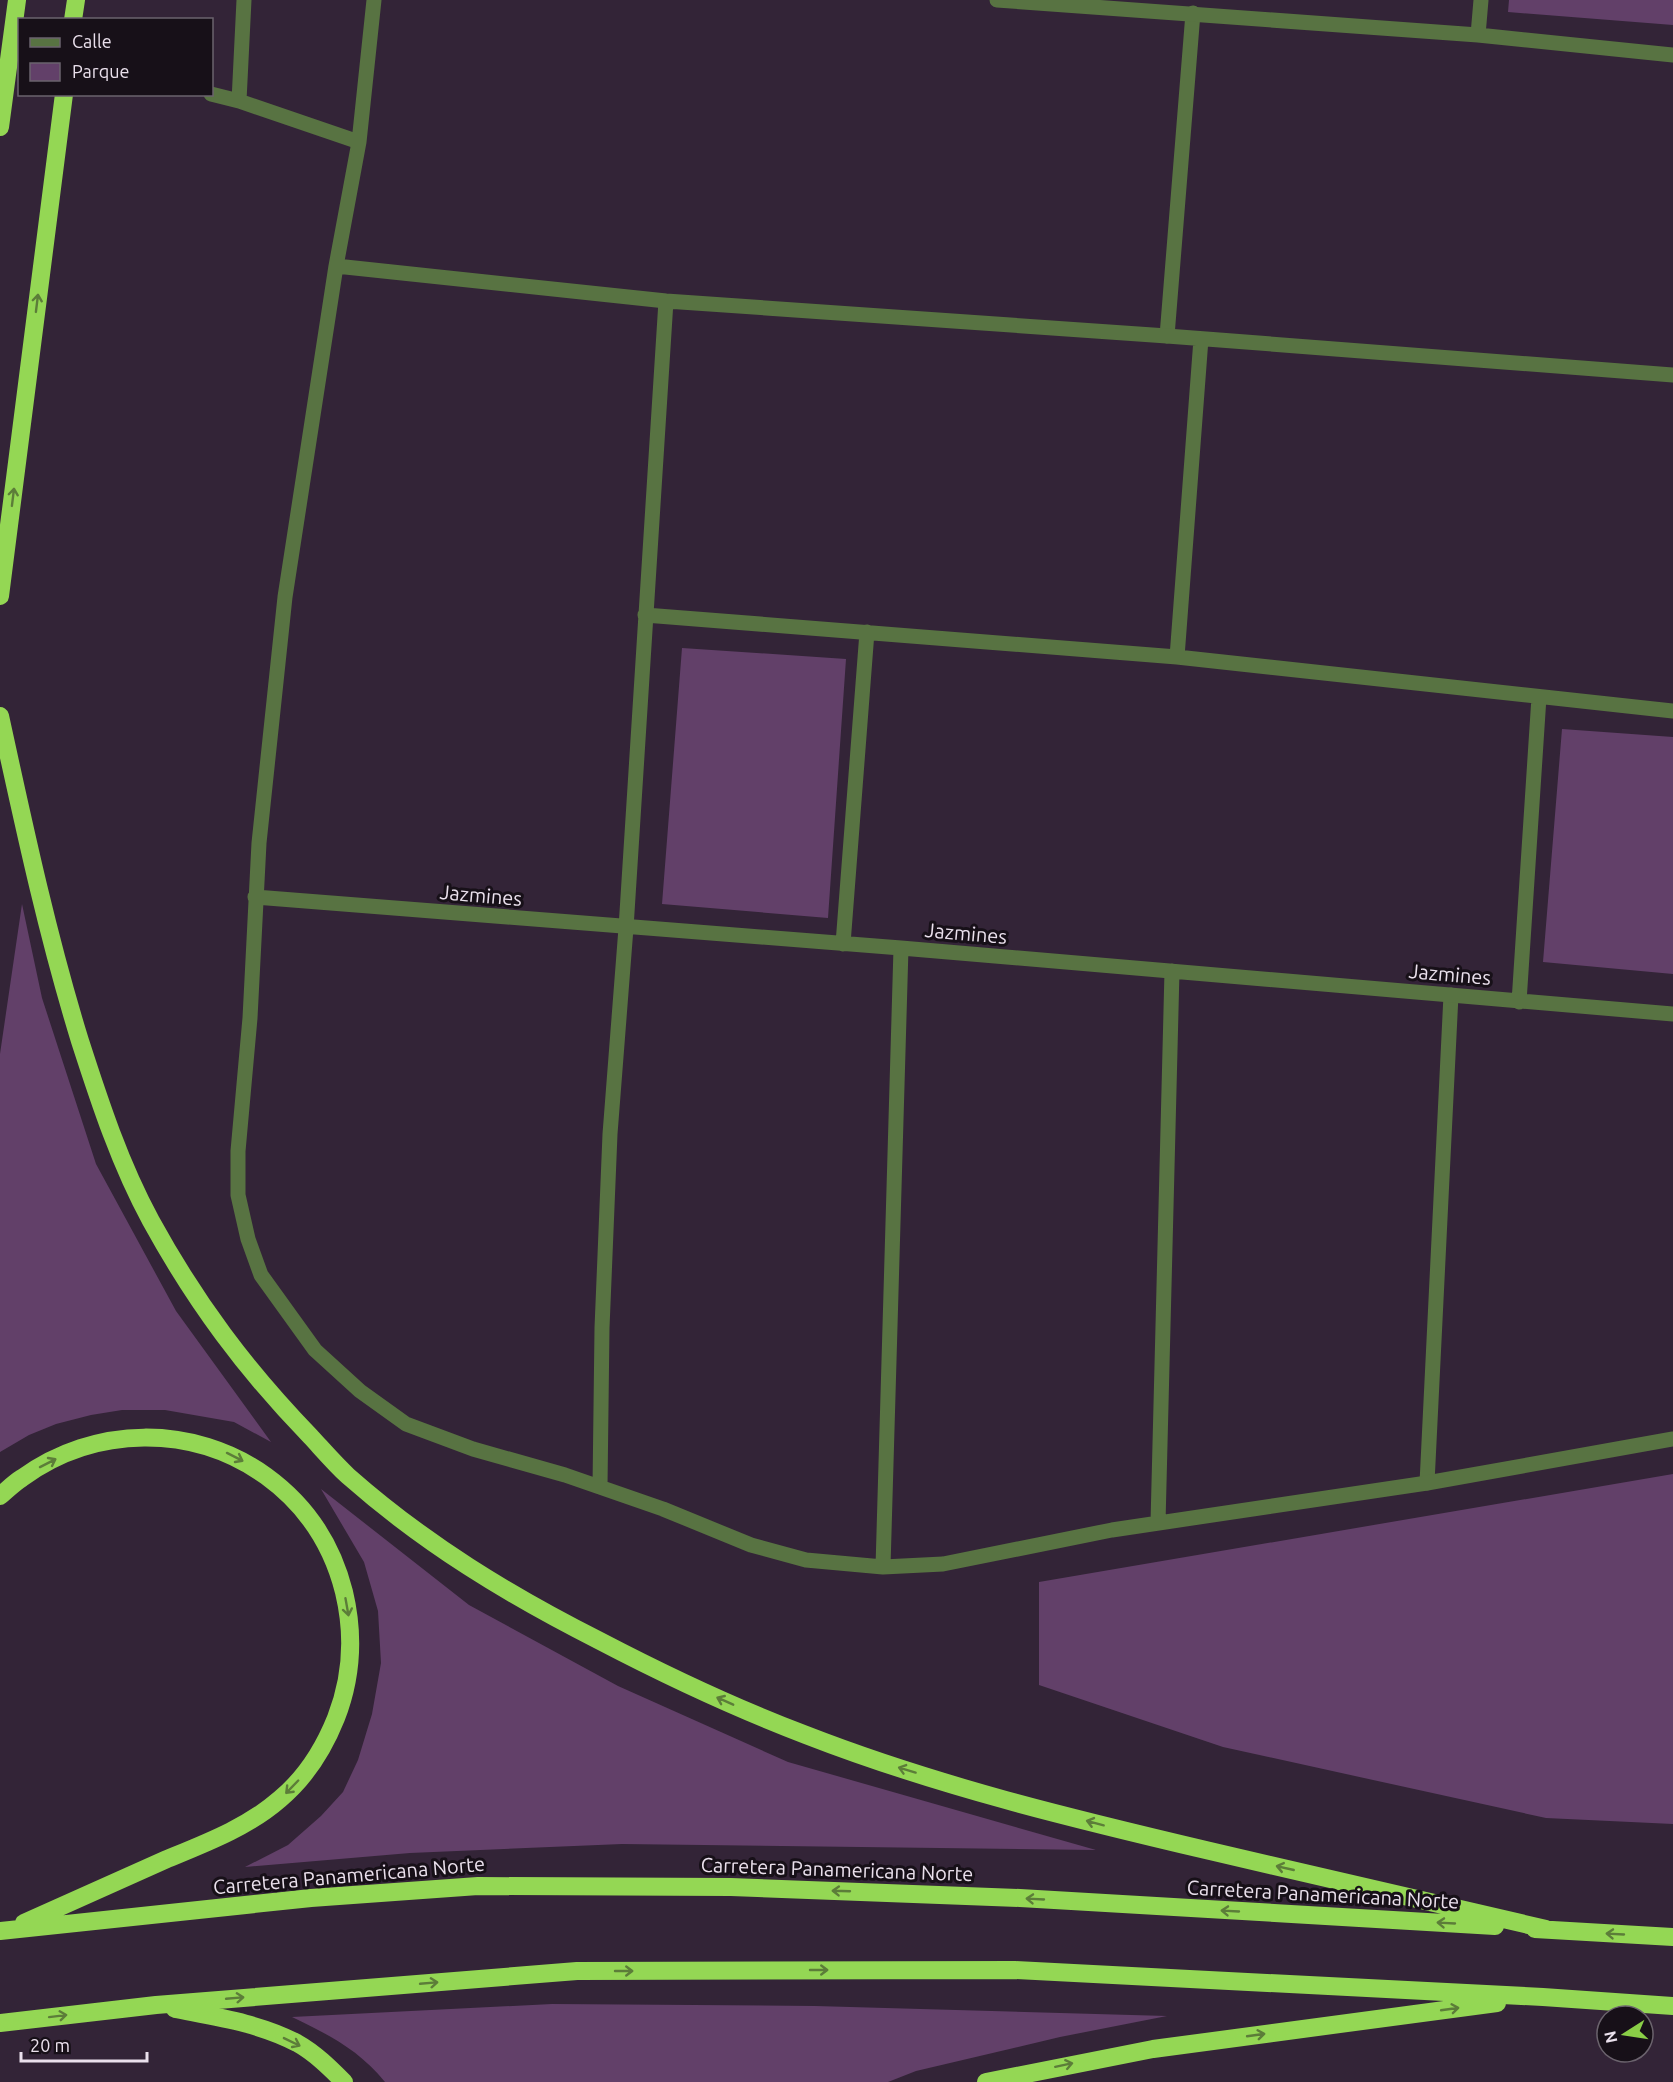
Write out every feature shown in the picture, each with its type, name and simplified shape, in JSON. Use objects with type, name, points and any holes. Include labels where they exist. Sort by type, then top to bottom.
[{"type":"highway","points":[[0,39],[10,0]]},
{"type":"highway","points":[[0,127],[17,0]]},
{"type":"highway","points":[[73,18],[76,0]]},
{"type":"highway","points":[[0,596],[64,96]]},
{"type":"highway","points":[[0,716],[33,869],[73,1015],[100,1104],[122,1162],[150,1219],[221,1334],[259,1382],[345,1473],[393,1513],[500,1588],[579,1631],[660,1673],[807,1736],[997,1798],[1112,1828],[1546,1929]]},
{"type":"highway","points":[[0,1496],[21,1478],[46,1463],[99,1443],[130,1437],[160,1437],[190,1441],[224,1452],[251,1465],[279,1486],[299,1504],[320,1531],[339,1575],[350,1629],[348,1680],[332,1728],[317,1756],[299,1781],[280,1800],[228,1833],[4,1930]]},
{"type":"highway","name":"Carretera Panamericana Norte","points":[[4,1930],[311,1898],[478,1886],[731,1887],[1020,1898],[1673,1937]]},
{"type":"highway","points":[[0,2023],[156,2005],[589,1971],[1015,1970],[1543,1997],[1673,2006]]},
{"type":"highway","points":[[986,2082],[1153,2049],[1543,1997]]},
{"type":"highway","points":[[156,2005],[267,2030],[298,2044],[322,2060],[344,2082]]},
{"type":"street","points":[[239,100],[244,0]]},
{"type":"street","points":[[374,0],[359,142],[336,266],[285,597],[259,843],[250,1018],[238,1150],[238,1195],[248,1239],[261,1275],[315,1350],[360,1391],[406,1424],[473,1449],[565,1475],[663,1509],[751,1545],[806,1560],[883,1567],[943,1564],[1112,1530],[1427,1483],[1673,1439]]},
{"type":"street","points":[[997,0],[1169,6],[1193,13],[1478,35],[1673,55]]},
{"type":"street","points":[[1478,35],[1480,0]]},
{"type":"street","points":[[1167,336],[1193,13]]},
{"type":"street","points":[[213,94],[239,100],[359,142]]},
{"type":"street","points":[[336,266],[666,301],[1167,336],[1673,375]]},
{"type":"street","points":[[600,1487],[602,1328],[610,1134],[626,928],[666,301]]},
{"type":"street","points":[[1177,657],[1201,339]]},
{"type":"street","points":[[645,615],[1177,657],[1673,711]]},
{"type":"street","points":[[843,944],[867,632]]},
{"type":"street","points":[[1519,1002],[1539,696]]},
{"type":"street","name":"Jazmines","points":[[255,897],[901,948],[1673,1014]]},
{"type":"street","points":[[883,1567],[901,948]]},
{"type":"street","points":[[1158,1523],[1172,971]]},
{"type":"street","points":[[1427,1483],[1450,996]]},
{"type":"green space","points":[[1509,0],[1673,0],[1673,25],[1508,12]]},
{"type":"green space","points":[[682,648],[846,659],[828,918],[662,904]]},
{"type":"green space","points":[[1562,729],[1673,737],[1673,974],[1543,962]]},
{"type":"green space","points":[[22,904],[42,998],[96,1164],[176,1311],[271,1442],[234,1422],[165,1410],[122,1410],[56,1424],[29,1435],[0,1452],[0,1054]]},
{"type":"green space","points":[[1673,1474],[1673,1824],[1546,1818],[1223,1747],[1039,1685],[1039,1582]]},
{"type":"green space","points":[[321,1489],[469,1605],[618,1686],[788,1762],[1096,1850],[622,1844],[410,1853],[245,1867],[288,1845],[321,1816],[343,1792],[358,1760],[372,1714],[381,1663],[378,1611],[364,1562]]},
{"type":"green space","points":[[552,2004],[815,2006],[1167,2016],[1060,2037],[916,2071],[888,2082],[385,2082],[375,2070],[353,2052],[331,2037],[292,2017]]}]
